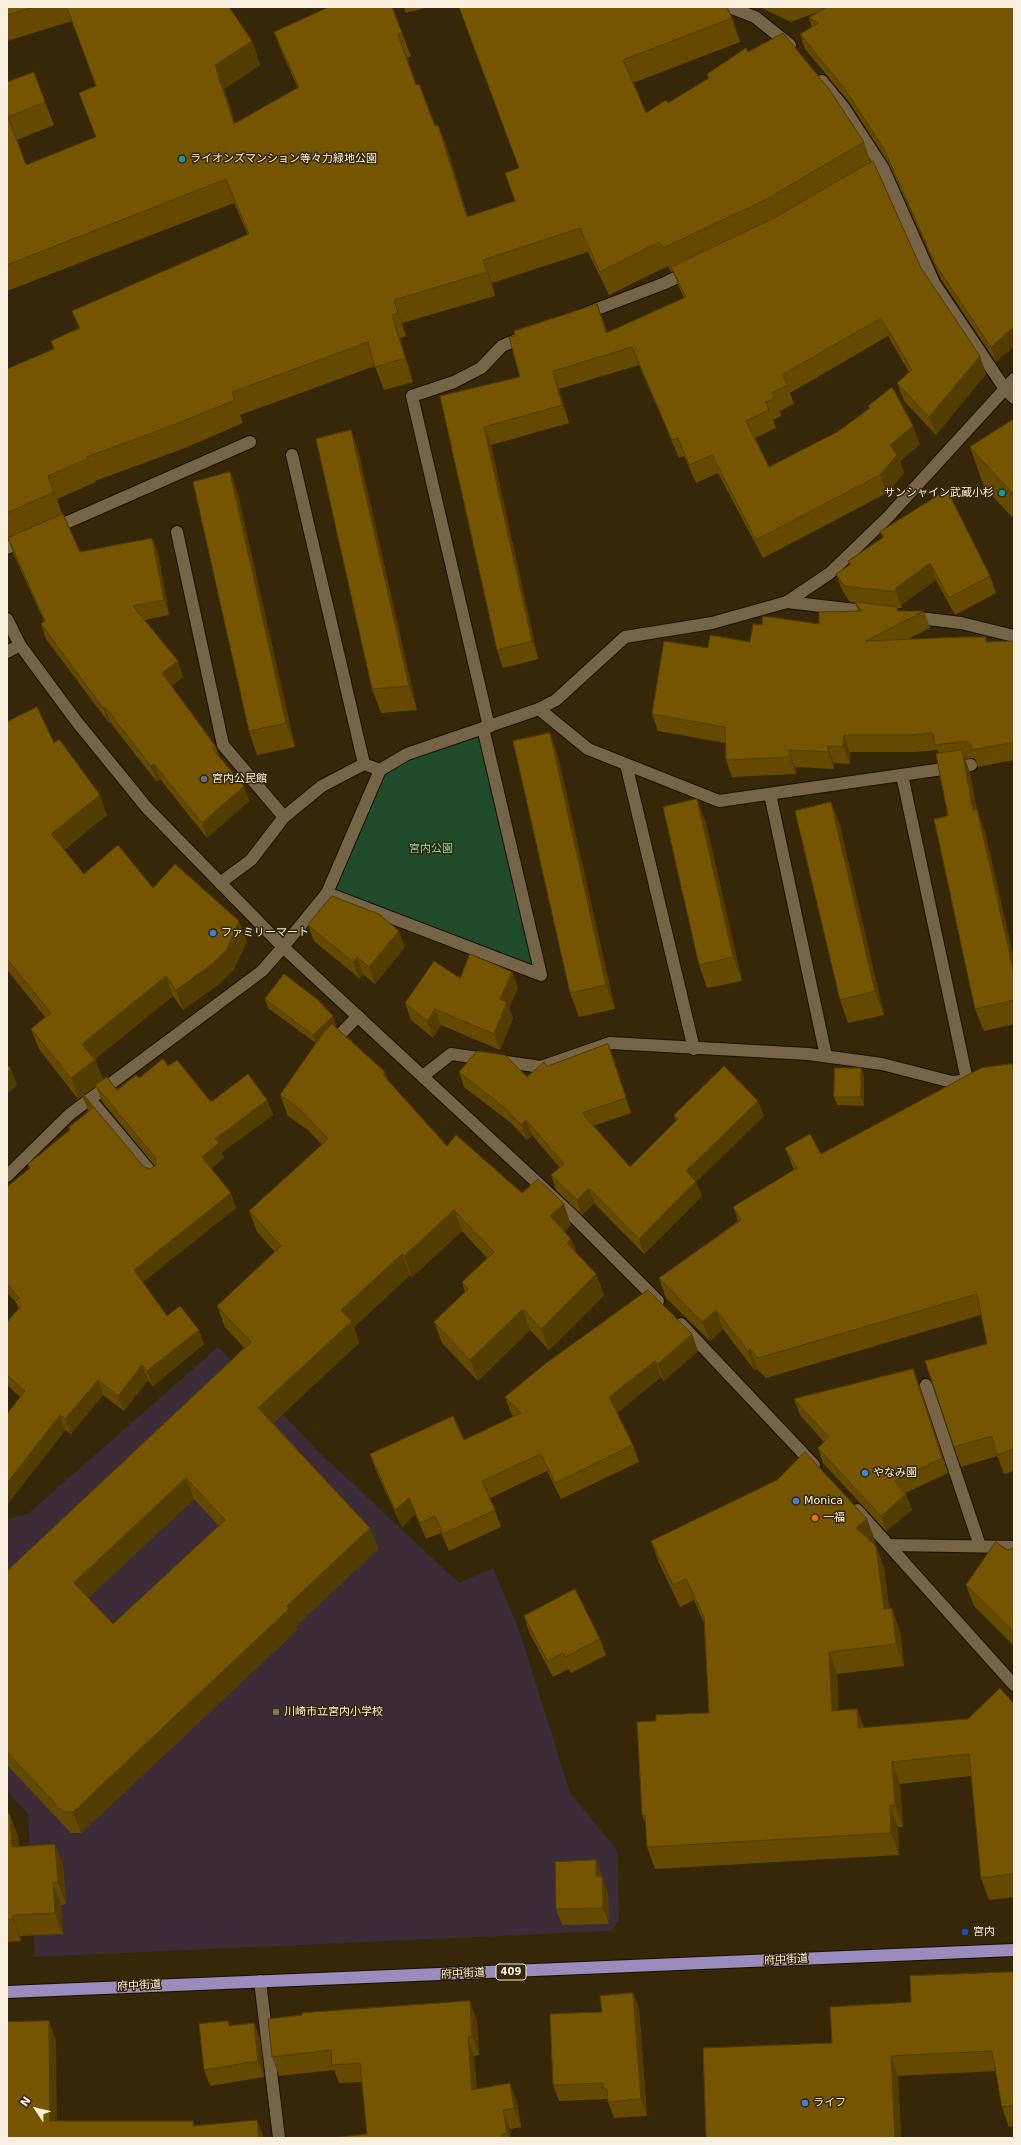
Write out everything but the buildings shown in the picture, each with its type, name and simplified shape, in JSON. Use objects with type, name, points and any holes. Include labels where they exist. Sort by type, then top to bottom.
[{"type":"highway","name":"府中街道","points":[[7,1992],[260,1981],[434,1976],[1014,1950]]},
{"type":"street","points":[[729,7],[755,17],[788,42],[797,52]]},
{"type":"street","points":[[815,73],[844,108],[883,168],[934,283],[1005,389],[1014,398]]},
{"type":"street","points":[[856,184],[883,168]]},
{"type":"street","points":[[576,317],[665,283],[699,267]]},
{"type":"street","points":[[327,893],[541,974],[412,396],[454,382],[481,368],[502,346],[539,332]]},
{"type":"street","points":[[7,1176],[70,1114],[262,971],[327,893],[380,770],[407,754],[539,709],[556,700],[625,637],[712,623],[787,602],[830,573],[888,517],[1014,379]]},
{"type":"street","points":[[7,548],[250,442]]},
{"type":"street","points":[[292,455],[364,764]]},
{"type":"street","points":[[177,532],[223,745],[284,817]]},
{"type":"street","points":[[787,602],[884,614]]},
{"type":"street","points":[[899,616],[961,623],[1014,636]]},
{"type":"street","points":[[7,619],[20,645],[77,722],[147,808],[283,947],[572,1215],[669,1312],[821,1472]]},
{"type":"street","points":[[7,652],[20,645]]},
{"type":"street","points":[[539,709],[588,749],[719,801],[971,765]]},
{"type":"street","points":[[220,882],[251,860],[284,817],[322,786],[364,764],[380,770]]},
{"type":"street","points":[[626,764],[694,1049]]},
{"type":"street","points":[[902,776],[967,1080]]},
{"type":"street","points":[[770,794],[826,1056]]},
{"type":"street","points":[[319,1056],[358,1016]]},
{"type":"street","points":[[423,1076],[451,1054],[541,1067],[610,1043],[826,1056],[882,1064],[952,1082],[982,1078]]},
{"type":"street","points":[[90,1099],[155,1177]]},
{"type":"street","points":[[926,1386],[980,1546]]},
{"type":"street","points":[[847,1500],[1014,1685]]},
{"type":"street","points":[[889,1545],[1014,1547]]},
{"type":"street","points":[[260,1981],[279,2138]]},
{"type":"shaded area","name":"川崎市立宮内小学校","points":[[218,1347],[322,1455],[459,1583],[493,1568],[520,1633],[570,1793],[617,1850],[619,1920],[611,1931],[35,1957],[28,1814],[7,1791],[7,1520],[29,1513]]},
{"type":"green space","name":"宮内公園","points":[[483,728],[541,975],[327,893],[380,770]]},
{"type":"place","name":"ライオンズマンション等々力緑地公園","points":[[182,159]]},
{"type":"place","name":"サンシャイン武蔵小杉","points":[[1002,493]]},
{"type":"place","name":"宮内公民館","points":[[204,779]]},
{"type":"place","name":"ファミリーマート","points":[[213,933]]},
{"type":"place","name":"やなみ園","points":[[865,1473]]},
{"type":"place","name":"Monica","points":[[796,1501]]},
{"type":"place","name":"一福","points":[[815,1518]]},
{"type":"place","name":"川崎市立宮内小学校","points":[[276,1712]]},
{"type":"place","name":"宮内","points":[[965,1932]]},
{"type":"place","name":"ライフ","points":[[805,2103]]}]
